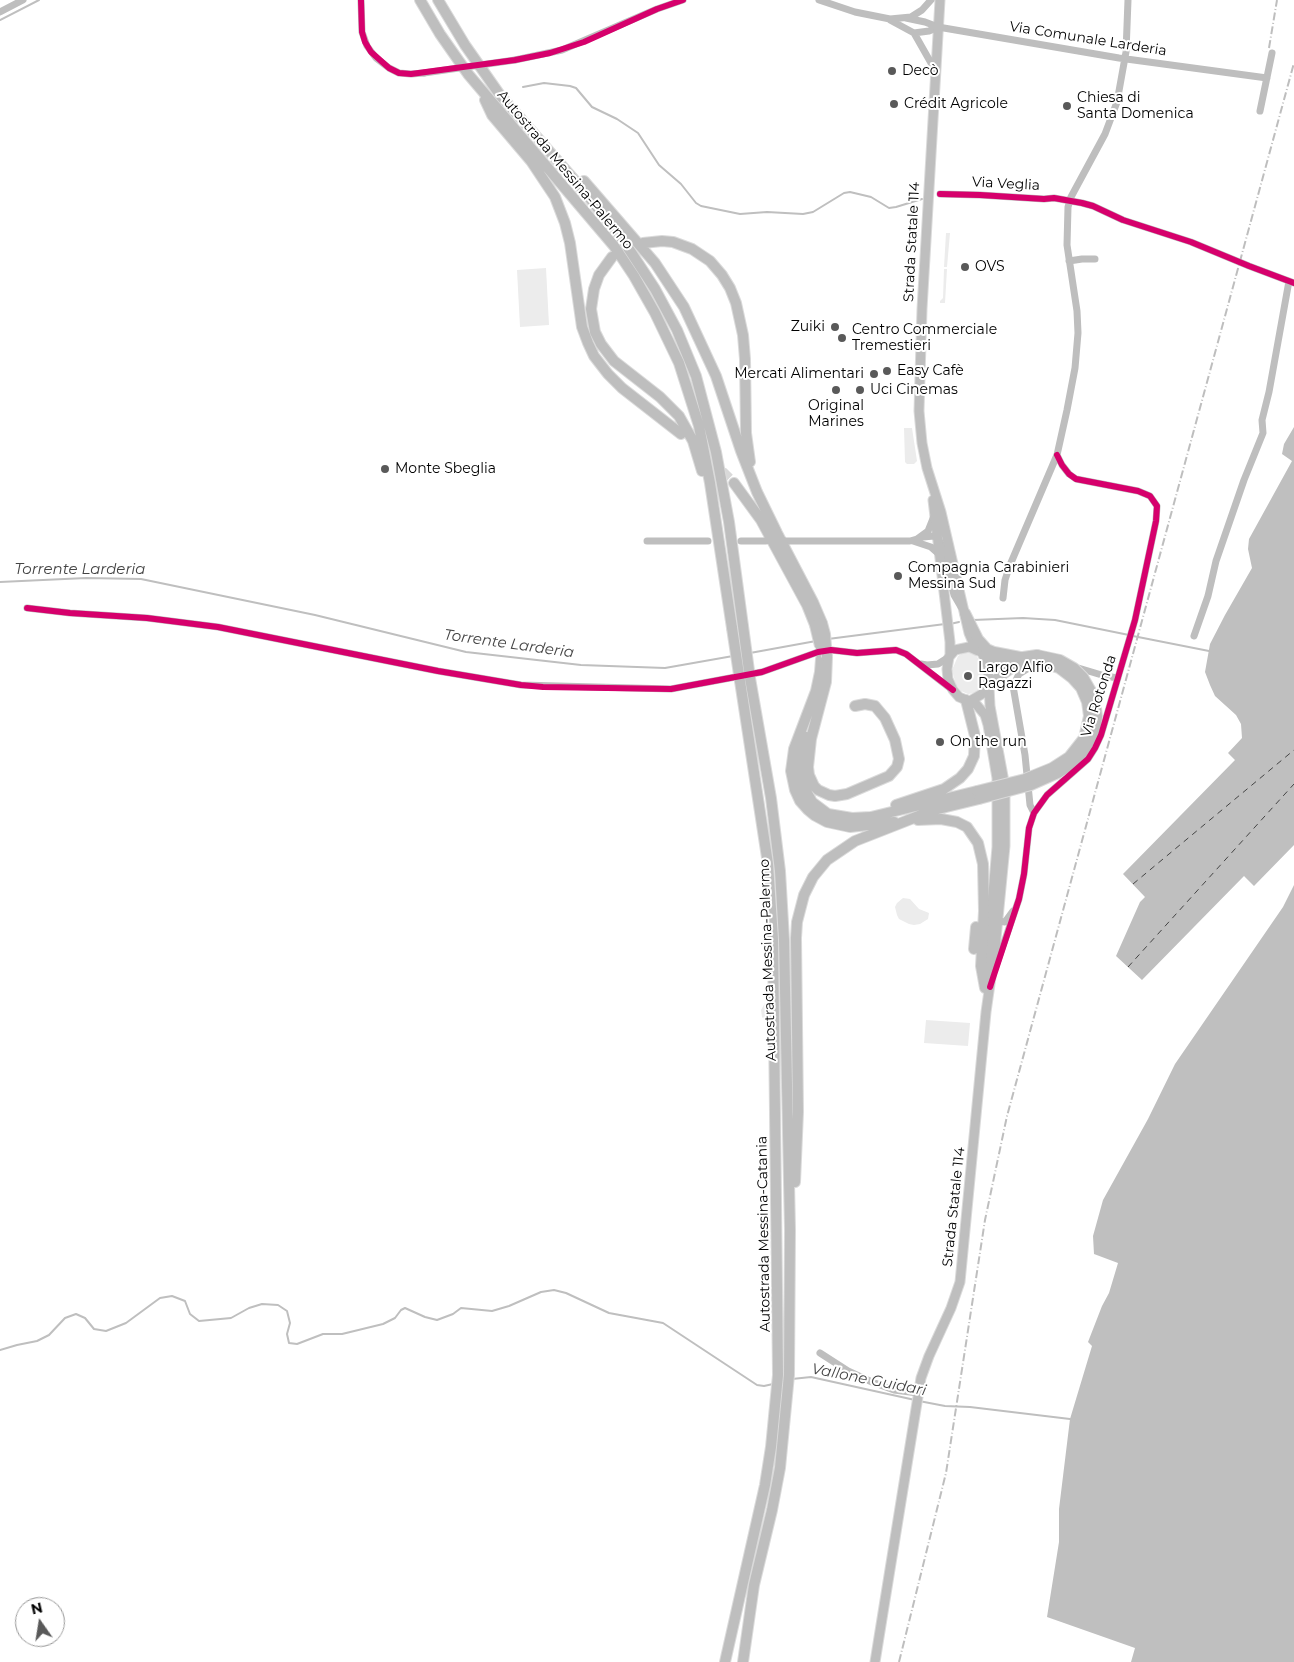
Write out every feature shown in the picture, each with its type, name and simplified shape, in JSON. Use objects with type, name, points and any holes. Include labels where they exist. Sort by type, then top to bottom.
[{"type":"highway","name":"Autostrada Messina-Palermo","points":[[420,0],[440,34],[481,90],[614,246],[646,295],[682,371],[699,426],[707,461],[732,628],[771,798],[780,871],[784,940],[787,1094]]},
{"type":"highway","name":"Autostrada Messina-Palermo","points":[[438,0],[459,37],[500,95],[623,240],[655,289],[680,338],[701,392],[716,452],[730,530],[743,626],[745,679],[768,864],[773,938],[776,1094]]},
{"type":"highway","points":[[481,90],[492,114],[531,161],[555,197],[570,243],[582,327],[594,356],[622,388],[681,434]]},
{"type":"highway","points":[[525,123],[554,147],[632,235],[672,289],[692,322],[709,359],[754,483],[777,533],[813,602],[818,624]]},
{"type":"highway","points":[[644,243],[673,242],[684,245],[701,254],[722,275],[733,295],[743,335],[746,367],[746,433],[754,483]]},
{"type":"highway","points":[[612,257],[599,275],[594,289],[591,309],[595,332],[600,344],[614,361],[667,403],[679,416],[690,433],[697,451],[702,473],[720,592],[730,616]]},
{"type":"highway","points":[[734,483],[760,520],[825,634],[826,682],[818,708],[808,759],[809,775],[814,786],[823,794],[835,796],[847,794],[889,776],[898,767],[899,759],[890,726],[875,706],[865,704],[855,706]]},
{"type":"highway","points":[[818,708],[803,746],[800,764],[802,784],[808,797],[816,807],[828,814],[839,817],[862,818],[877,816],[1039,782],[1067,768],[1082,756],[1094,734],[1097,718],[1091,691],[1083,677],[1074,668],[1060,660],[1036,659],[994,652],[987,648],[978,638],[965,614]]},
{"type":"highway","points":[[981,653],[998,660],[1020,657]]},
{"type":"highway","points":[[824,658],[817,686],[796,739],[792,757],[792,783],[797,796],[814,816],[842,826],[858,827],[942,818],[967,827],[976,838],[981,850],[984,911],[981,966],[988,988]]},
{"type":"highway","points":[[988,685],[1013,667],[1036,659]]},
{"type":"highway","points":[[839,817],[870,813],[927,796],[944,789],[960,778],[968,769],[975,749],[973,721],[968,701]]},
{"type":"highway","points":[[790,1230],[798,1112],[796,938],[800,904],[813,877],[826,860],[835,853],[860,839],[978,795]]},
{"type":"highway","points":[[974,949],[983,877]]},
{"type":"highway","name":"Autostrada Messina-Catania","points":[[726,1662],[766,1485],[777,1390],[776,1094]]},
{"type":"highway","name":"Autostrada Messina-Catania","points":[[743,1662],[754,1585],[780,1468],[789,1390],[790,1230],[787,1094]]},
{"type":"main road","name":"Strada Statale 114","points":[[931,486],[922,443],[919,392],[940,0]]},
{"type":"main road","points":[[931,486],[934,516],[942,535],[972,640],[988,666],[988,685],[982,694],[968,701],[959,697],[953,690],[947,674],[950,642],[939,554],[942,535],[941,512],[931,486]]},
{"type":"main road","points":[[950,657],[955,650],[965,647],[974,648],[981,653]]},
{"type":"main road","name":"Strada Statale 114","points":[[875,1662],[925,1366],[951,1308],[960,1282],[988,988],[1005,846],[1006,799],[1003,770],[990,706],[988,685]]},
{"type":"main road","name":"Strada Statale 114","points":[[968,701],[981,709],[985,715],[996,772],[998,800],[995,925]]},
{"type":"street","points":[[0,12],[23,0]]},
{"type":"street","points":[[361,0],[362,32],[367,46],[376,58],[389,68],[400,73],[411,74],[516,60],[562,50],[683,0]]},
{"type":"street","name":"Via Comunale Larderia","points":[[906,18],[917,14],[931,0]]},
{"type":"street","points":[[1003,598],[1005,580],[1010,565],[1057,454],[1071,390],[1077,350],[1077,311],[1067,236],[1070,200],[1094,156],[1117,102],[1125,59],[1128,0]]},
{"type":"street","name":"Via Comunale Larderia","points":[[822,1],[855,12],[890,19],[906,18],[938,27],[1125,59],[1267,78]]},
{"type":"street","name":"Via Comunale Larderia","points":[[890,19],[914,34],[935,70]]},
{"type":"street","points":[[914,34],[930,31],[938,27]]},
{"type":"street","points":[[1260,110],[1272,53]]},
{"type":"street","name":"Via Veglia","points":[[940,194],[1070,200],[1089,205],[1123,220],[1191,242],[1292,282]]},
{"type":"street","points":[[1069,261],[1095,260]]},
{"type":"street","points":[[1194,636],[1208,596],[1219,552],[1244,480],[1263,433],[1262,420],[1292,282]]},
{"type":"street","name":"Via Rotonda","points":[[988,988],[1018,899],[1024,874],[1029,828],[1034,813],[1043,799],[1084,763],[1095,748],[1101,734],[1135,620],[1156,521],[1157,511],[1155,502],[1150,496],[1076,479],[1062,465],[1057,454]]},
{"type":"street","points":[[920,540],[928,531],[934,516]]},
{"type":"street","points":[[783,541],[910,541],[942,535]]},
{"type":"street","points":[[920,540],[939,554]]},
{"type":"street","points":[[647,541],[708,541]]},
{"type":"street","points":[[741,541],[766,541]]},
{"type":"street","points":[[27,608],[147,618],[218,627],[438,672],[521,686],[671,689],[762,672],[811,654],[831,650],[858,653],[900,650],[953,690]]},
{"type":"street","points":[[921,664],[938,664],[950,657]]},
{"type":"street","points":[[1034,813],[1030,805],[1025,755],[1013,686],[1016,677],[1029,667],[1040,663],[1051,663],[1076,667],[1118,678]]},
{"type":"street","points":[[974,949],[982,936],[995,925],[1007,920],[1018,899]]},
{"type":"street","points":[[995,925],[1009,930]]},
{"type":"street","points":[[820,1354],[848,1371],[918,1399]]},
{"type":"shaded area","points":[[946,233],[950,233],[947,267],[944,267]]},
{"type":"shaded area","points":[[546,268],[549,325],[520,327],[517,270]]},
{"type":"shaded area","points":[[944,269],[947,269],[945,303],[940,303],[943,298]]},
{"type":"shaded area","points":[[1294,427],[1294,845],[1254,886],[1244,876],[1142,980],[1116,956],[1140,902],[1145,897],[1123,874],[1235,760],[1228,753],[1242,738],[1241,724],[1236,715],[1215,696],[1205,672],[1210,644],[1252,568],[1248,549],[1249,539],[1292,461],[1282,454],[1284,444]]},
{"type":"shaded area","points":[[904,428],[912,428],[917,461],[914,464],[907,464],[905,462]]},
{"type":"shaded area","points":[[969,652],[975,654],[981,662],[984,675],[979,690],[976,693],[968,694],[961,691],[956,685],[952,670],[958,656]]},
{"type":"shaded area","points":[[1294,885],[1294,1662],[1131,1662],[1135,1648],[1047,1617],[1059,1542],[1059,1509],[1070,1419],[1092,1346],[1088,1342],[1109,1293],[1118,1263],[1094,1254],[1093,1236],[1103,1200],[1148,1119],[1175,1064],[1283,907]]},
{"type":"shaded area","points":[[903,898],[910,899],[919,909],[929,913],[928,919],[914,925],[899,919],[895,907]]},
{"type":"shaded area","points":[[765,1003],[768,1003],[768,1023],[762,1017],[761,1010]]},
{"type":"shaded area","points":[[926,1020],[970,1023],[968,1046],[924,1043]]},
{"type":"waterway","points":[[0,20],[39,0]]},
{"type":"waterway","points":[[523,87],[544,83],[576,88],[592,107],[617,119],[638,133],[659,165],[681,184],[696,203],[701,206],[740,214],[767,212],[803,214],[813,212],[844,193],[850,192],[871,197],[889,208],[922,199]]},
{"type":"waterway","name":"Torrente Larderia","points":[[0,582],[86,578],[141,579],[315,615],[466,652],[581,665],[665,668],[733,656]]},
{"type":"waterway","name":"Torrente Larderia","points":[[973,620],[1023,618],[1055,620],[1129,635]]},
{"type":"waterway","name":"Torrente Larderia","points":[[950,624],[959,622]]},
{"type":"waterway","name":"Torrente Larderia","points":[[828,639],[945,624]]},
{"type":"waterway","name":"Torrente Larderia","points":[[1133,636],[1209,651]]},
{"type":"waterway","name":"Torrente Larderia","points":[[750,653],[816,641]]},
{"type":"waterway","name":"Vallone Guidari","points":[[0,1350],[37,1341],[49,1335],[65,1318],[76,1314],[85,1318],[94,1329],[106,1331],[126,1323],[160,1298],[172,1296],[185,1301],[190,1314],[199,1321],[231,1318],[249,1308],[262,1304],[278,1305],[287,1311],[290,1323],[287,1334],[289,1343],[297,1344],[323,1334],[342,1334],[383,1324],[395,1318],[405,1308],[437,1320],[453,1314],[461,1308],[492,1311],[541,1292],[554,1290],[566,1293],[609,1313],[663,1323],[757,1385],[773,1384]]},
{"type":"waterway","name":"Vallone Guidari","points":[[792,1379],[811,1377],[915,1400]]},
{"type":"waterway","name":"Vallone Guidari","points":[[919,1401],[945,1406],[970,1407],[1070,1419]]},
{"type":"ferry route","points":[[1133,884],[1294,750]]},
{"type":"ferry route","points":[[1128,967],[1294,784]]},
{"type":"tunnel","points":[[701,450],[734,483]]},
{"type":"railway","points":[[1269,48],[1277,0]]},
{"type":"railway","points":[[899,1662],[946,1473],[985,1220],[1007,1116],[1294,63]]},
{"type":"cycle path","points":[[361,0],[362,32],[371,52],[389,68],[399,73],[411,74],[515,60],[550,53],[584,42],[657,9],[683,0]]},
{"type":"cycle path","points":[[940,194],[1054,198],[1082,203],[1123,220],[1191,242],[1294,283]]},
{"type":"cycle path","points":[[990,987],[1019,899],[1029,828],[1034,813],[1047,795],[1088,759],[1101,735],[1135,620],[1156,521],[1157,506],[1150,496],[1138,491],[1076,479],[1069,474],[1057,455]]},
{"type":"cycle path","points":[[27,608],[147,618],[218,627],[438,671],[543,687],[671,689],[762,672],[818,652],[831,650],[857,653],[896,650],[906,654],[953,690]]},
{"type":"place","name":"Decò","points":[[892,71]]},
{"type":"place","name":"Crédit Agricole","points":[[894,104]]},
{"type":"place","name":"Chiesa di Santa Domenica","points":[[1067,106]]},
{"type":"place","name":"OVS","points":[[965,267]]},
{"type":"place","name":"Zuiki","points":[[835,327]]},
{"type":"place","name":"Centro Commerciale Tremestieri","points":[[842,338]]},
{"type":"place","name":"Easy Cafè","points":[[887,371]]},
{"type":"place","name":"Mercati Alimentari","points":[[874,374]]},
{"type":"place","name":"Original Marines","points":[[836,390]]},
{"type":"place","name":"Uci Cinemas","points":[[860,390]]},
{"type":"place","name":"Monte Sbeglia","points":[[385,469]]},
{"type":"place","name":"Compagnia Carabinieri Messina Sud","points":[[898,576]]},
{"type":"place","name":"Largo Alfio Ragazzi","points":[[968,676]]},
{"type":"place","name":"On the run","points":[[940,742]]}]
